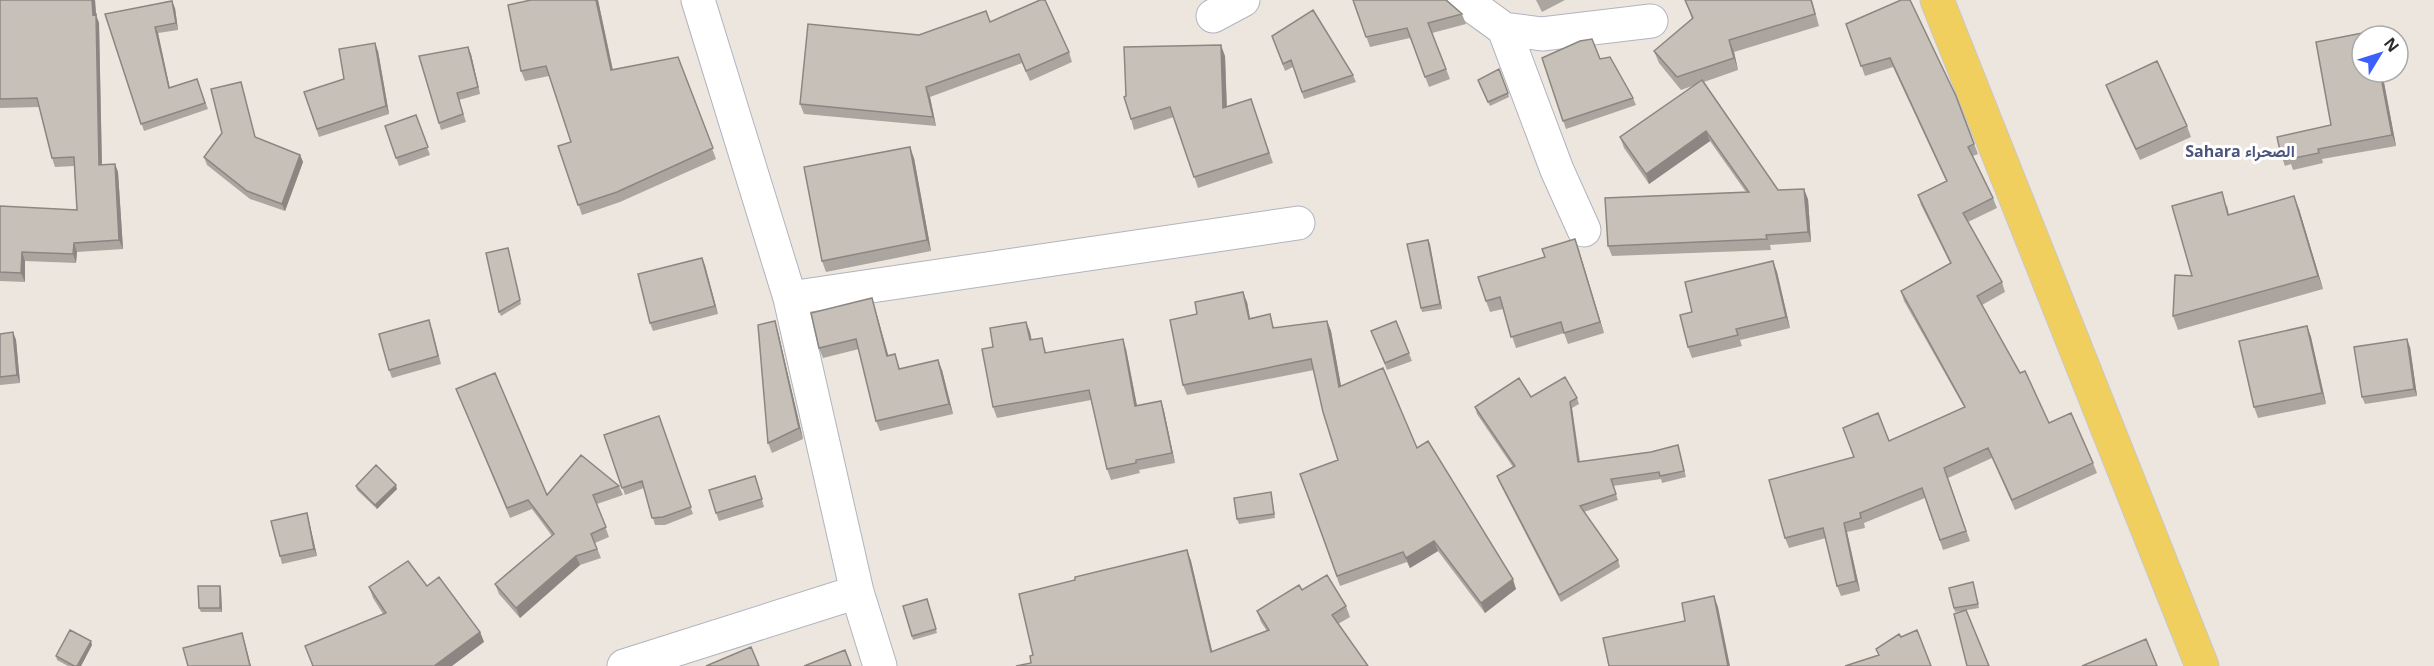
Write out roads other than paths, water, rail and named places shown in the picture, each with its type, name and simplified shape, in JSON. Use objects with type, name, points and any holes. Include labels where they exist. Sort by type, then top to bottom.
[{"type":"main road","points":[[1937,0],[2202,666]]},
{"type":"street","points":[[698,0],[790,298],[857,592],[880,666]]},
{"type":"street","points":[[1214,16],[1243,0]]},
{"type":"street","points":[[1464,0],[1504,29],[1542,34],[1651,21]]},
{"type":"street","points":[[1504,29],[1557,170],[1584,230]]},
{"type":"street","points":[[790,298],[1298,223]]},
{"type":"street","points":[[624,666],[857,592]]},
{"type":"district","name":"Sahara الصحراء","points":[[2240,151]]}]
